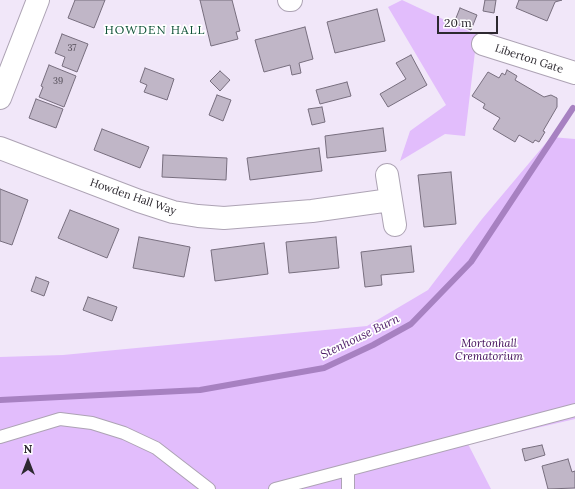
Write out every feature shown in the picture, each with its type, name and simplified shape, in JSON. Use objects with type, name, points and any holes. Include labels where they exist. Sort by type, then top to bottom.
[{"type":"street","points":[[0,98],[38,0]]},
{"type":"street","name":"Liberton Gate","points":[[483,44],[575,73]]},
{"type":"street","name":"Howden Hall Way","points":[[0,148],[139,201],[173,212],[198,216],[224,218],[312,211],[390,200]]},
{"type":"street","points":[[387,175],[395,225]]},
{"type":"lane","points":[[274,489],[575,410]]},
{"type":"lane","points":[[0,437],[60,419],[92,424],[124,433],[156,448],[209,489]]},
{"type":"lane","points":[[348,470],[348,489]]},
{"type":"green space","points":[[402,0],[477,35],[465,136],[445,134],[400,161],[410,131],[446,105],[388,7]]},
{"type":"green space","name":"Mortonhall Crematorium","points":[[551,137],[575,139],[575,419],[468,444],[491,489],[0,489],[0,357],[63,355],[367,326],[428,290],[482,219]]},
{"type":"building","points":[[75,0],[105,0],[94,28],[68,18]]},
{"type":"building","points":[[200,0],[232,0],[240,31],[236,32],[238,39],[211,46]]},
{"type":"building","points":[[485,0],[496,0],[494,13],[483,11]]},
{"type":"building","points":[[519,0],[562,0],[555,2],[547,21],[516,8]]},
{"type":"building","points":[[460,8],[477,15],[471,30],[454,23]]},
{"type":"building","points":[[377,9],[385,41],[335,53],[327,22]]},
{"type":"building","points":[[305,27],[313,59],[299,63],[301,73],[292,75],[290,65],[264,72],[255,40]]},
{"type":"building","points":[[62,34],[88,44],[77,72],[62,66],[65,57],[55,53]]},
{"type":"building","points":[[411,55],[427,85],[388,107],[380,94],[406,79],[396,63]]},
{"type":"building","points":[[49,65],[76,76],[64,107],[39,97],[43,87],[41,86]]},
{"type":"building","points":[[145,68],[174,79],[167,100],[144,92],[147,85],[140,82]]},
{"type":"building","points":[[507,70],[517,76],[515,80],[544,97],[551,95],[557,98],[557,107],[543,131],[545,132],[539,142],[535,140],[533,143],[519,135],[515,142],[493,129],[500,118],[483,108],[485,104],[472,96],[488,72],[499,78],[502,73],[505,75]]},
{"type":"building","points":[[220,71],[230,80],[220,91],[210,81]]},
{"type":"building","points":[[347,82],[351,96],[320,104],[316,90]]},
{"type":"building","points":[[217,95],[231,100],[223,121],[209,115]]},
{"type":"building","points":[[36,99],[63,109],[56,128],[29,118]]},
{"type":"building","points":[[322,107],[325,122],[312,125],[308,109]]},
{"type":"building","points":[[383,128],[386,151],[327,158],[325,136]]},
{"type":"building","points":[[102,129],[149,147],[140,168],[94,150]]},
{"type":"building","points":[[319,148],[322,171],[250,180],[247,158]]},
{"type":"building","points":[[163,155],[227,158],[226,180],[162,177]]},
{"type":"building","points":[[451,172],[456,224],[424,227],[418,175]]},
{"type":"building","points":[[0,189],[28,200],[12,245],[0,241]]},
{"type":"building","points":[[70,210],[119,229],[107,258],[58,238]]},
{"type":"building","points":[[139,237],[190,247],[184,277],[133,268]]},
{"type":"building","points":[[336,237],[339,268],[289,273],[286,242]]},
{"type":"building","points":[[264,243],[268,274],[215,281],[211,250]]},
{"type":"building","points":[[411,246],[414,272],[381,275],[382,285],[365,287],[361,252]]},
{"type":"building","points":[[36,277],[49,282],[44,296],[31,291]]},
{"type":"building","points":[[88,297],[117,307],[112,321],[83,310]]},
{"type":"building","points":[[542,445],[545,455],[525,461],[522,449]]},
{"type":"building","points":[[568,459],[572,472],[575,471],[575,488],[548,489],[542,466]]},
{"type":"waterway","name":"Stenhouse Burn","points":[[0,400],[200,390],[324,368],[373,345],[411,324],[471,262],[573,108]]},
{"type":"district","name":"HOWDEN HALL","points":[[155,31]]}]
